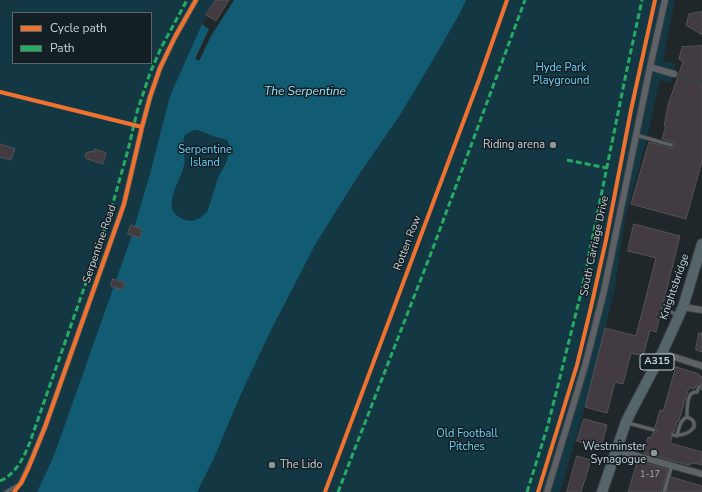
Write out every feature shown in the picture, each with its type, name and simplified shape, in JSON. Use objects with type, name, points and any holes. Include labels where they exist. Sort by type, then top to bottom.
[{"type":"main road","name":"Knightsbridge","points":[[602,492],[626,422],[662,353],[681,312],[702,244]]},
{"type":"street","name":"Serpentine Road","points":[[21,483],[32,461],[45,427],[121,211],[150,97],[160,68],[175,37],[196,0]]},
{"type":"street","name":"South Carriage Drive","points":[[548,492],[585,366],[598,314],[665,0]]},
{"type":"street","points":[[650,67],[674,74]]},
{"type":"street","points":[[681,312],[702,310]]},
{"type":"street","points":[[662,353],[702,366]]},
{"type":"street","points":[[616,450],[702,474]]},
{"type":"lane","points":[[0,92],[142,127]]},
{"type":"lane","points":[[636,135],[671,145]]},
{"type":"lane","points":[[665,309],[681,312]]},
{"type":"lane","points":[[687,417],[690,394],[697,392],[699,387]]},
{"type":"lane","points":[[687,417],[694,422],[694,426],[691,431],[686,434],[675,436],[681,422],[687,417]]},
{"type":"lane","points":[[626,422],[654,430]]},
{"type":"lane","points":[[664,492],[672,465]]},
{"type":"lane","points":[[6,492],[21,483]]},
{"type":"lane","name":"Serpentine Road","points":[[14,492],[21,483]]},
{"type":"green space","points":[[0,0],[675,0],[663,61],[675,64],[671,83],[660,80],[647,138],[625,218],[614,293],[585,407],[560,492],[0,492]]},
{"type":"water","name":"The Serpentine","points":[[215,0],[466,0],[460,13],[400,115],[360,173],[316,243],[270,332],[240,396],[214,458],[197,492],[37,492],[57,447],[132,235],[150,174],[170,96],[202,24]],"holes":[[[194,130],[227,140],[230,148],[227,161],[218,178],[208,210],[198,219],[189,221],[175,214],[173,211],[172,202],[174,191],[184,165],[184,137],[186,134]]]},
{"type":"pier","points":[[215,0],[234,0],[211,36],[199,61],[195,59],[209,29],[202,24]]},
{"type":"building","points":[[216,0],[229,0],[216,21],[206,15]]},
{"type":"building","points":[[702,12],[702,35],[686,25],[689,14]]},
{"type":"building","points":[[702,46],[702,161],[686,219],[631,204],[649,142],[670,148],[674,146],[672,142],[662,139],[666,126],[664,126],[668,105],[683,62],[679,59],[682,47]]},
{"type":"building","points":[[0,144],[15,149],[11,160],[0,157]]},
{"type":"building","points":[[95,149],[106,153],[103,164],[87,159],[85,156],[86,153],[92,151],[94,152]]},
{"type":"building","points":[[634,224],[680,236],[656,332],[650,330],[643,356],[631,353],[623,384],[615,382],[607,413],[585,407],[605,328],[636,336],[656,258],[628,251]]},
{"type":"building","points":[[131,225],[142,229],[140,238],[128,234]]},
{"type":"building","points":[[113,279],[125,283],[123,290],[111,286]]},
{"type":"building","points":[[699,333],[702,333],[702,352],[696,350]]},
{"type":"building","points":[[676,367],[699,374],[698,375],[702,377],[702,386],[697,384],[694,389],[689,387],[679,420],[678,422],[677,421],[674,432],[670,434],[672,438],[670,443],[702,452],[702,465],[694,463],[688,465],[644,453],[648,437],[651,438],[653,433],[657,431],[655,427],[660,410],[663,411]]},
{"type":"building","points":[[584,419],[607,425],[601,448],[577,441]]},
{"type":"building","points":[[577,456],[591,460],[581,492],[567,492]]},
{"type":"building","points":[[641,462],[668,469],[661,492],[628,492],[637,463],[641,464]]},
{"type":"building","points":[[671,477],[702,486],[702,492],[667,492]]},
{"type":"tunnel","points":[[674,74],[702,83]]},
{"type":"marked path","points":[[0,481],[15,470],[30,442],[109,217],[137,112],[150,73],[161,48],[187,0]]},
{"type":"marked path","points":[[338,492],[433,248],[525,0]]},
{"type":"marked path","points":[[527,492],[548,425],[582,289],[642,0]]},
{"type":"marked path","points":[[567,160],[607,168]]},
{"type":"cycle path","points":[[14,492],[21,483],[28,469],[45,427],[124,204],[142,127],[160,68],[175,37],[196,0]]},
{"type":"cycle path","name":"Rotten Row","points":[[325,492],[479,80],[507,0]]},
{"type":"cycle path","points":[[538,492],[577,365],[591,307],[655,0]]},
{"type":"cycle path","points":[[0,92],[142,127]]},
{"type":"place","name":"Riding arena","points":[[553,145]]},
{"type":"place","name":"Westminster Synagogue","points":[[654,453]]},
{"type":"place","name":"The Lido","points":[[272,465]]},
{"type":"park label","name":"Hyde Park Playground","points":[[561,74]]},
{"type":"park label","name":"Serpentine Island","points":[[205,156]]},
{"type":"park label","name":"Old Football Pitches","points":[[467,440]]}]
